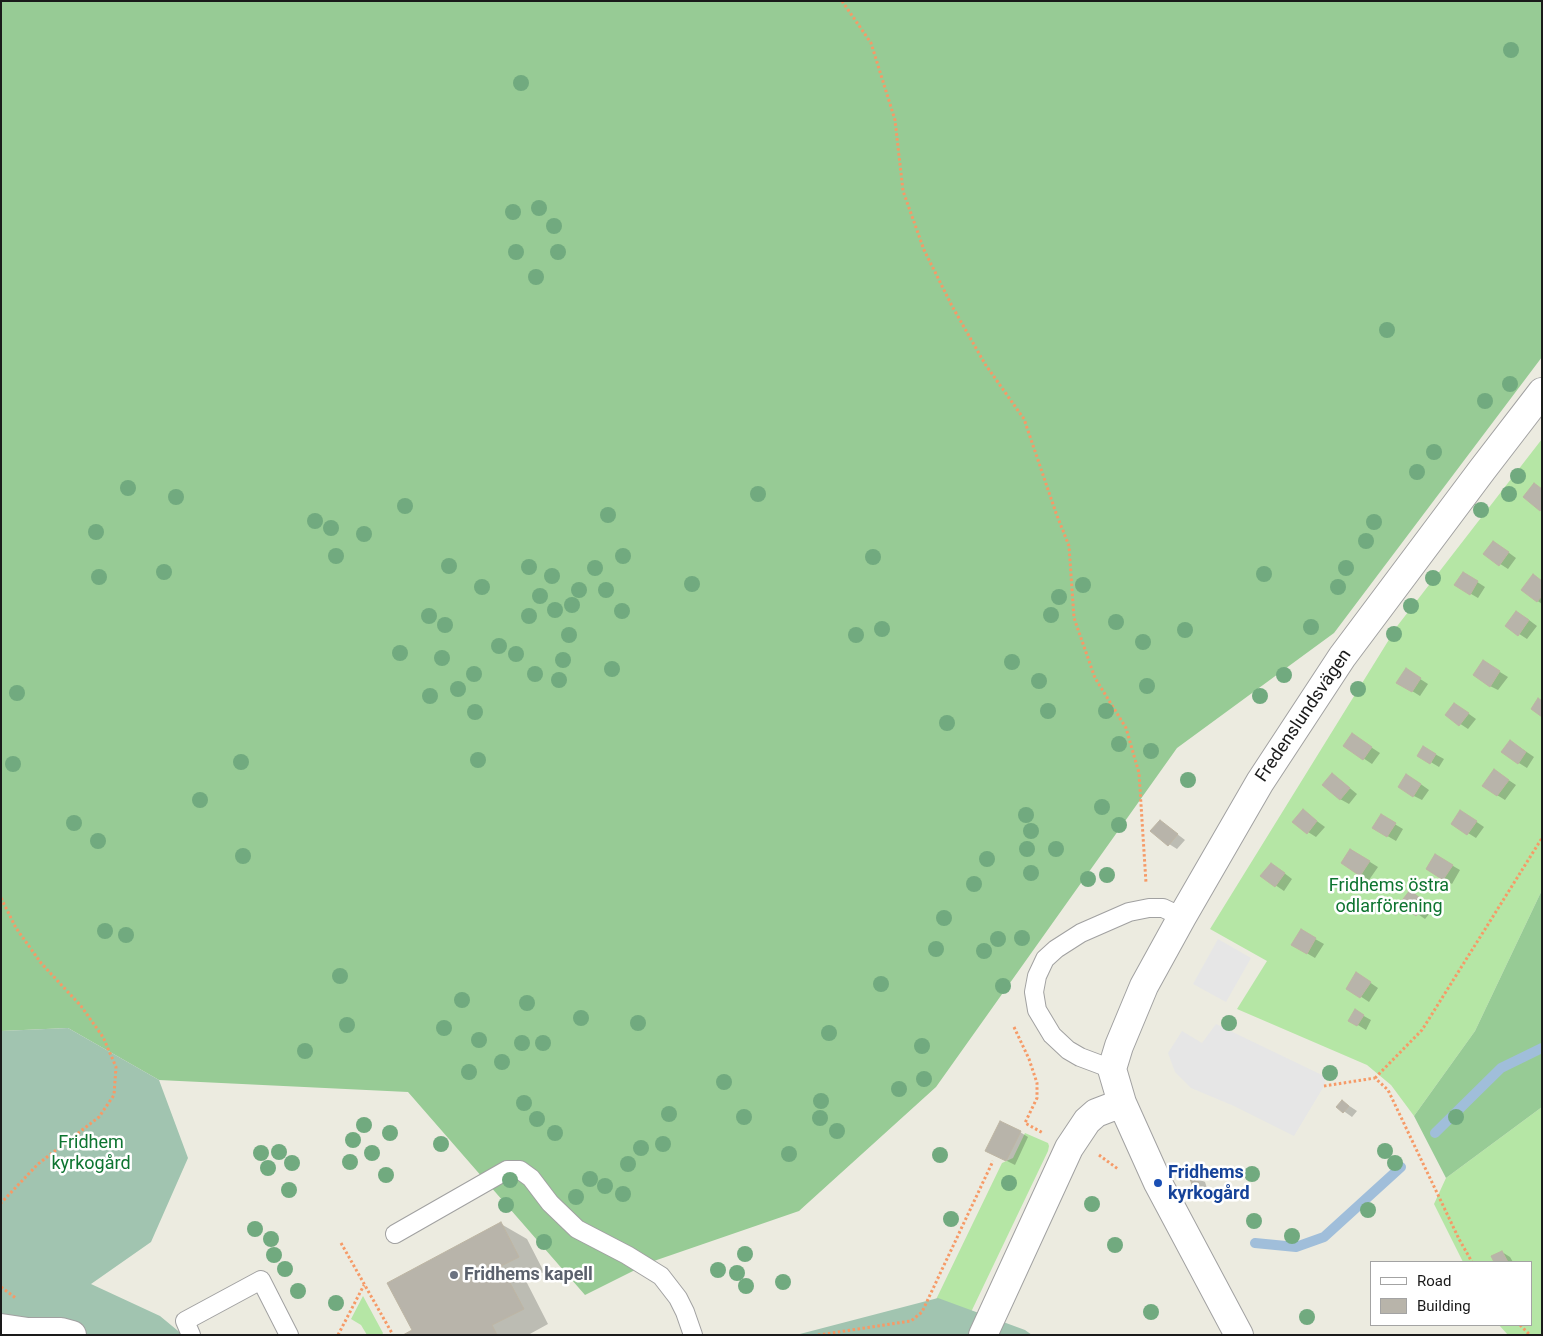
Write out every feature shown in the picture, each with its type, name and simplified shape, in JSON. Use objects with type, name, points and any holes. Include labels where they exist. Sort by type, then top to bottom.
[{"type":"street","name":"Fredenslundsvägen","points":[[1112,1069],[1119,1046],[1144,986],[1260,782],[1342,658],[1542,392]]},
{"type":"street","points":[[1112,1069],[1122,1103],[1158,1182],[1239,1335]]},
{"type":"street","points":[[983,1335],[1069,1148],[1087,1121],[1096,1113],[1122,1103]]},
{"type":"street","points":[[1,1328],[28,1332],[61,1332],[72,1335]]},
{"type":"lane","points":[[1112,1069],[1080,1057],[1068,1050],[1052,1035],[1037,1010],[1034,992],[1037,976],[1045,960],[1056,949],[1081,932],[1129,912],[1149,908],[1163,908],[1182,917]]},
{"type":"lane","points":[[395,1234],[508,1170],[520,1170],[531,1178],[550,1203],[577,1229],[627,1255],[661,1276],[678,1298],[693,1335]]},
{"type":"lane","points":[[192,1335],[185,1321],[261,1280],[289,1335]]},
{"type":"path","points":[[842,1],[871,43],[895,120],[904,191],[924,250],[952,306],[985,364],[1024,419],[1056,513],[1070,546],[1074,618],[1095,678],[1126,728],[1139,773],[1144,862],[1149,908]]},
{"type":"path","points":[[1324,1086],[1375,1078],[1422,1030],[1542,838]]},
{"type":"path","points":[[1,898],[16,928],[41,963],[81,1006],[103,1037],[116,1067],[114,1095],[99,1117],[38,1164],[1,1203]]},
{"type":"path","points":[[1014,1027],[1029,1059],[1037,1083],[1037,1098],[1025,1123]]},
{"type":"path","points":[[1375,1078],[1388,1090],[1471,1261]]},
{"type":"path","points":[[818,1335],[911,1321],[922,1312],[993,1161]]},
{"type":"path","points":[[341,1243],[393,1335]]},
{"type":"path","points":[[338,1335],[364,1284]]},
{"type":"path","points":[[1521,1326],[1530,1335]]},
{"type":"green space","points":[[1,1],[1542,1],[1542,357],[1334,633],[1177,748],[936,1087],[799,1211],[651,1262],[585,1295],[408,1092],[159,1080],[68,1028],[1,1031]]},
{"type":"green space","name":"Fridhems östra odlarförening","points":[[1542,439],[1542,890],[1475,1031],[1414,1116],[1391,1085],[1367,1065],[1237,1009],[1267,961],[1210,929],[1398,625]]},
{"type":"green space","points":[[1542,890],[1542,1107],[1446,1178],[1414,1116],[1475,1031]]},
{"type":"green space","name":"Fridhem kyrkogård","points":[[68,1028],[159,1080],[188,1158],[151,1242],[91,1284],[160,1316],[183,1335],[1,1335],[1,1031]]},
{"type":"green space","points":[[1542,1107],[1542,1335],[1508,1335],[1500,1326],[1533,1326],[1533,1261],[1462,1261],[1434,1204],[1446,1178]]},
{"type":"green space","points":[[1025,1133],[1048,1143],[1048,1151],[962,1331],[882,1335],[929,1314],[1002,1163],[1013,1158]]},
{"type":"green space","points":[[363,1296],[383,1333],[382,1335],[367,1335],[361,1325],[351,1319]]},
{"type":"green space","points":[[938,1298],[1025,1330],[1032,1335],[796,1335]]},
{"type":"shaded area","points":[[1218,939],[1251,958],[1226,1002],[1193,984]]},
{"type":"shaded area","points":[[1216,1024],[1326,1077],[1324,1086],[1294,1136],[1234,1106],[1191,1088],[1175,1072],[1168,1053],[1182,1031],[1202,1043]]},
{"type":"building","points":[[1534,483],[1542,489],[1542,509],[1540,511],[1523,497]]},
{"type":"building","points":[[1493,541],[1509,552],[1499,566],[1483,554]]},
{"type":"building","points":[[1463,572],[1478,581],[1470,595],[1454,585]]},
{"type":"building","points":[[1533,574],[1542,581],[1542,596],[1537,602],[1521,590]]},
{"type":"building","points":[[1516,611],[1529,620],[1518,636],[1505,626]]},
{"type":"building","points":[[1483,660],[1500,671],[1490,687],[1473,675]]},
{"type":"building","points":[[1406,668],[1421,678],[1412,692],[1396,683]]},
{"type":"building","points":[[1538,698],[1542,701],[1542,717],[1531,709]]},
{"type":"building","points":[[1454,703],[1469,713],[1459,726],[1445,715]]},
{"type":"building","points":[[1352,733],[1372,747],[1363,760],[1343,746]]},
{"type":"building","points":[[1510,740],[1526,752],[1518,764],[1501,752]]},
{"type":"building","points":[[1423,746],[1436,754],[1430,764],[1417,756]]},
{"type":"building","points":[[1494,769],[1509,780],[1497,796],[1482,786]]},
{"type":"building","points":[[1332,773],[1350,788],[1340,800],[1322,785]]},
{"type":"building","points":[[1406,774],[1421,784],[1413,797],[1398,787]]},
{"type":"building","points":[[1303,809],[1317,821],[1307,834],[1292,822]]},
{"type":"building","points":[[1460,810],[1477,821],[1467,835],[1451,824]]},
{"type":"building","points":[[1381,814],[1396,823],[1387,837],[1372,828]]},
{"type":"building","points":[[1160,820],[1178,834],[1168,846],[1150,831]]},
{"type":"building","points":[[1350,849],[1370,861],[1360,876],[1341,863]]},
{"type":"building","points":[[1435,854],[1453,865],[1443,880],[1426,869]]},
{"type":"building","points":[[1271,863],[1285,873],[1275,887],[1260,876]]},
{"type":"building","points":[[1410,890],[1426,903],[1416,916],[1400,903]]},
{"type":"building","points":[[1301,929],[1316,938],[1307,954],[1291,945]]},
{"type":"building","points":[[1356,972],[1371,982],[1360,998],[1346,989]]},
{"type":"building","points":[[1355,1009],[1364,1015],[1357,1026],[1348,1021]]},
{"type":"building","points":[[1342,1100],[1349,1106],[1343,1113],[1336,1107]]},
{"type":"building","points":[[1000,1121],[1021,1131],[1006,1161],[985,1151]]},
{"type":"building","points":[[1196,1176],[1202,1192],[1196,1195],[1190,1179]]},
{"type":"building","name":"Fridhems kapell","points":[[501,1222],[519,1257],[501,1266],[524,1309],[492,1325],[497,1335],[403,1335],[412,1330],[387,1283]]},
{"type":"building","points":[[1502,1251],[1507,1261],[1494,1261],[1491,1256]]},
{"type":"waterway","points":[[1435,1133],[1501,1068],[1542,1048]]},
{"type":"waterway","points":[[1255,1243],[1296,1247],[1324,1237],[1401,1167]]},
{"type":"place","name":"Fridhems kyrkogård","points":[[1158,1183]]},
{"type":"place","name":"Fridhems kapell","points":[[454,1275]]}]
